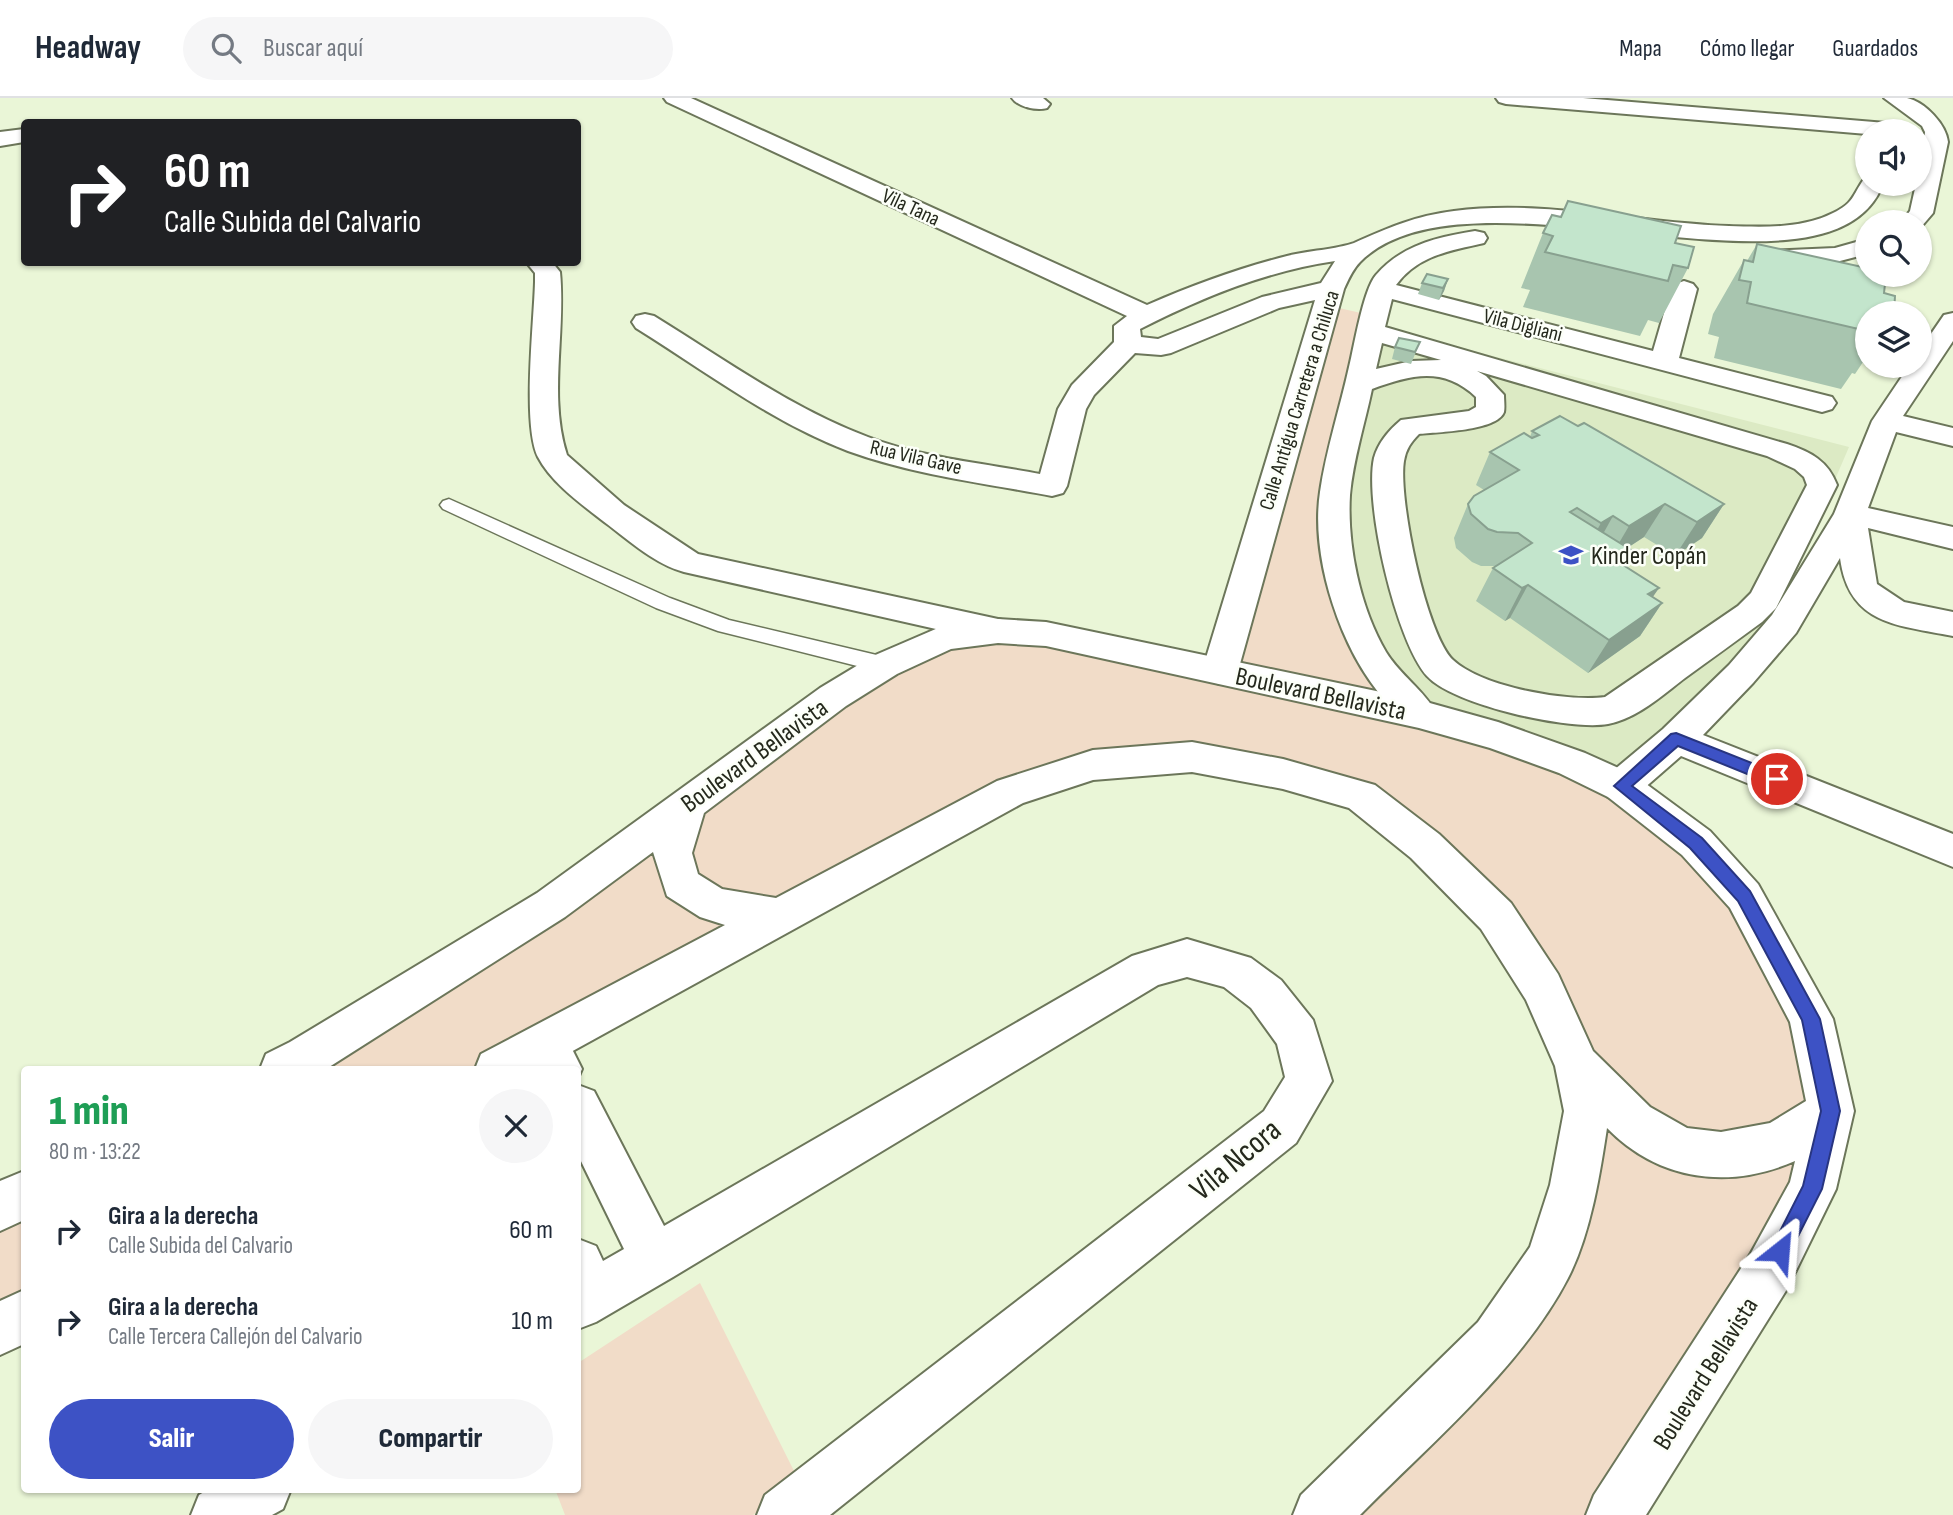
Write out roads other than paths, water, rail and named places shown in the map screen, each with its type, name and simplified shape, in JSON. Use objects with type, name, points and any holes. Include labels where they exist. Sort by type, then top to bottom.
[{"type":"street","name":"Vila Tana","points":[[674,98],[1147,315]]},
{"type":"street","points":[[1506,98],[1855,127]]},
{"type":"street","points":[[1894,98],[1930,122],[1936,132],[1937,142],[1922,210]]},
{"type":"street","points":[[1870,106],[1883,119]]},
{"type":"street","points":[[0,139],[21,136]]},
{"type":"street","points":[[1147,315],[1297,258],[1358,250],[1424,223],[1454,216],[1488,215],[1730,233],[1791,231],[1821,226],[1847,214],[1865,202],[1867,196]]},
{"type":"street","name":"Calle Antigua Carretera a Chiluca","points":[[1419,713],[1374,662],[1359,631],[1334,523],[1335,493],[1376,311],[1385,280],[1396,268],[1440,244],[1472,238],[1547,238],[1774,259],[1836,255],[1855,249]]},
{"type":"street","name":"Calle Antigua Carretera a Chiluca","points":[[1220,671],[1329,296],[1344,264],[1358,250]]},
{"type":"street","points":[[542,266],[547,272],[548,282],[546,432],[553,457],[570,478],[659,547],[684,561],[718,571],[998,631]]},
{"type":"street","points":[[1664,362],[1684,289]]},
{"type":"street","points":[[1128,344],[1161,347],[1271,302],[1329,296],[1801,459],[1818,470],[1822,485],[1764,600],[1749,614],[1637,695],[1608,710],[1580,712],[1477,690],[1451,678],[1436,664],[1423,641],[1404,578],[1391,512],[1388,466],[1392,446],[1411,426],[1476,419],[1490,411],[1490,396],[1479,382],[1464,374],[1438,368],[1406,369],[1360,384]]},
{"type":"street","name":"Vila Digliani","points":[[1376,311],[1664,362],[1822,403]]},
{"type":"street","name":"Rua Vila Gave","points":[[645,322],[834,435],[914,458],[1052,486],[1072,410],[1090,382],[1128,344],[1128,326],[1147,315]]},
{"type":"street","points":[[1621,786],[1676,738],[1741,674],[1784,624],[1850,514],[1886,421],[1953,321]]},
{"type":"street","points":[[1886,421],[1953,437]]},
{"type":"street","points":[[1850,514],[1953,538]]},
{"type":"street","points":[[1850,514],[1862,587],[1876,601],[1897,611],[1953,624]]},
{"type":"street","name":"Boulevard Bellavista","points":[[288,1066],[551,905],[833,697],[885,665],[945,637],[998,631],[1046,634],[1419,713],[1510,740],[1572,763],[1621,786],[1696,843],[1744,896],[1811,1019],[1831,1111],[1812,1189],[1769,1271],[1614,1515]]},
{"type":"street","points":[[1676,738],[1953,851]]},
{"type":"street","points":[[510,1066],[552,1056],[779,916],[1010,792],[1093,765],[1192,757],[1270,771],[1361,796],[1425,846],[1496,916],[1543,988],[1577,1066],[1587,1111],[1574,1185],[1550,1261],[1496,1340],[1321,1515]]},
{"type":"street","points":[[688,804],[672,853],[681,884],[714,905],[779,916]]},
{"type":"street","name":"Vila Ncora","points":[[582,1288],[655,1259],[1147,969],[1187,958],[1236,972],[1266,994],[1297,1035],[1309,1081],[1280,1127],[785,1515]]},
{"type":"street","points":[[1577,1066],[1634,1123],[1681,1151],[1721,1155],[1778,1145],[1831,1111]]},
{"type":"street","points":[[581,1113],[655,1259]]},
{"type":"street","points":[[0,1207],[21,1196]]},
{"type":"street","points":[[0,1329],[21,1318]]},
{"type":"street","points":[[219,1515],[256,1493]]},
{"type":"lane","points":[[449,505],[663,603],[725,626],[885,665]]},
{"type":"place","name":"Kinder Copán","points":[[1571,555]]}]
